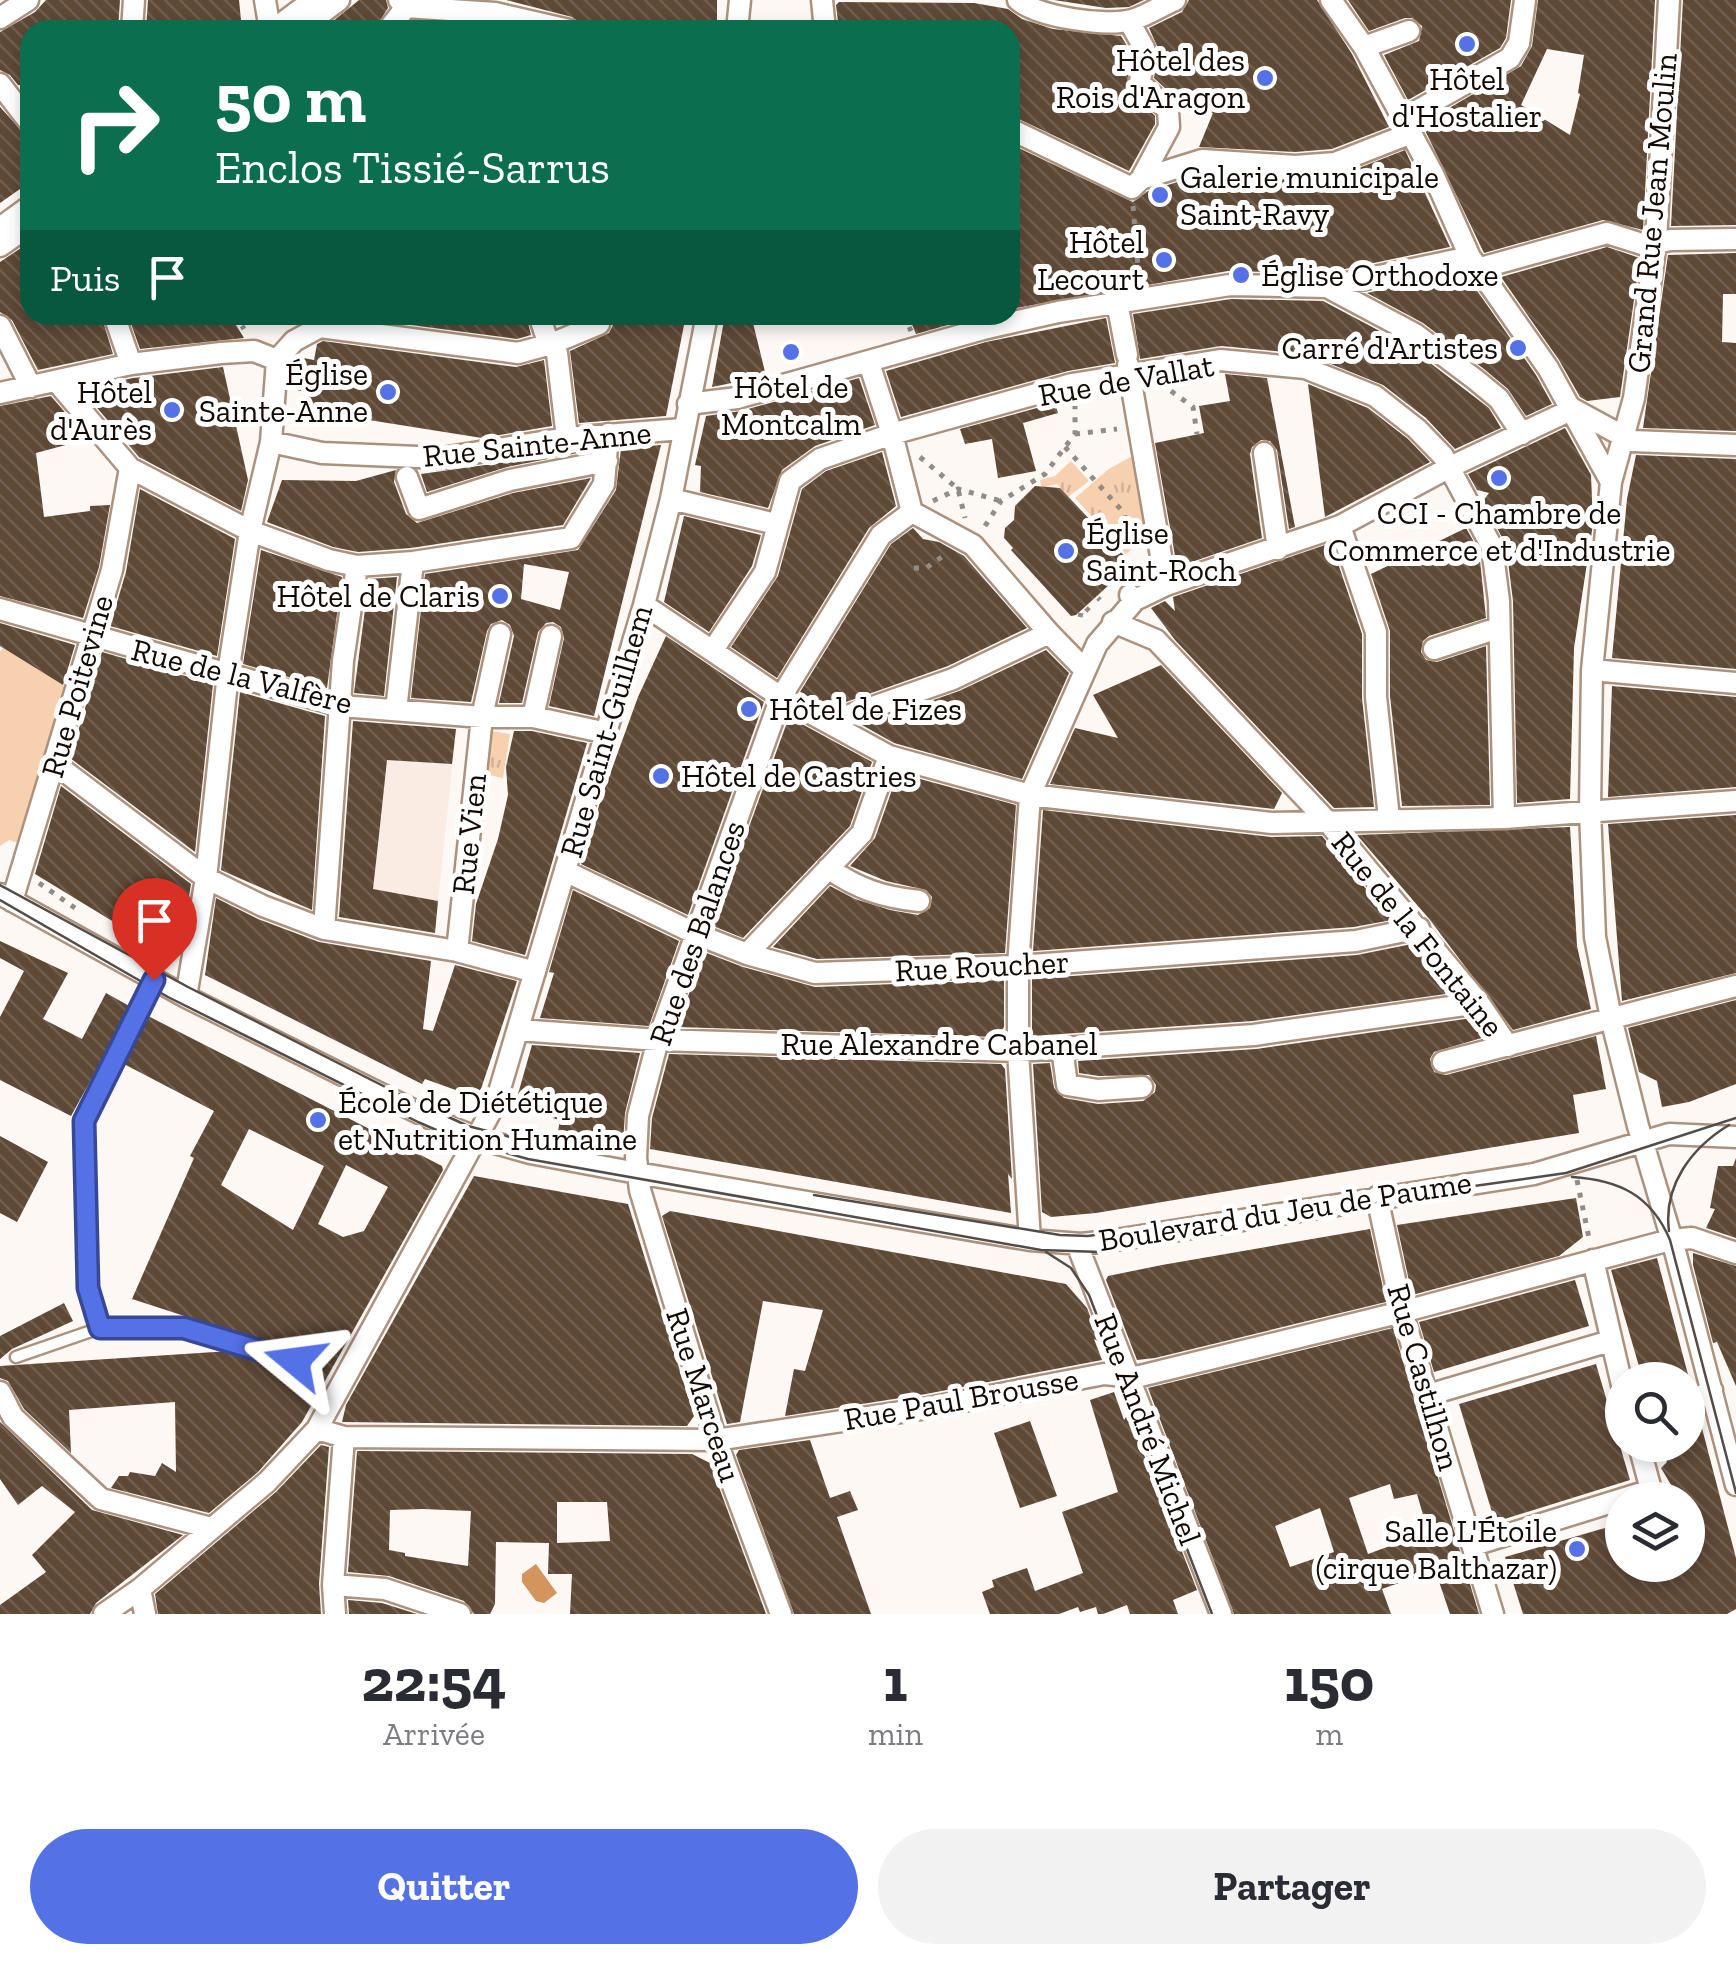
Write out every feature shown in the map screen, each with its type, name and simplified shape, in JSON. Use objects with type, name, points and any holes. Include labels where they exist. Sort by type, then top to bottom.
[{"type":"street","points":[[286,20],[313,0]]},
{"type":"street","points":[[313,20],[340,0]]},
{"type":"street","points":[[1018,0],[1029,10],[1080,20],[1129,21],[1175,0]]},
{"type":"street","points":[[1331,0],[1364,46],[1433,174],[1473,263],[1548,368],[1612,482]]},
{"type":"street","points":[[1020,133],[1137,184],[1202,160],[1295,166],[1335,164],[1405,127],[1510,58],[1520,42],[1526,0]]},
{"type":"street","name":"Grand Rue Jean Moulin","points":[[1668,0],[1656,242],[1634,398],[1612,482],[1592,670],[1590,810],[1595,937],[1611,1018],[1646,1153],[1732,1449],[1736,1485]]},
{"type":"street","points":[[403,4],[495,6],[538,20]]},
{"type":"street","points":[[1129,21],[1144,48],[1140,82],[1168,110],[1169,127],[1137,184]]},
{"type":"street","points":[[1364,46],[1409,31]]},
{"type":"street","points":[[1020,322],[1230,285],[1327,287],[1473,263],[1607,233],[1645,245],[1736,239]]},
{"type":"street","points":[[1327,287],[1415,334],[1499,400],[1522,434]]},
{"type":"street","points":[[1117,302],[1132,366],[1166,585]]},
{"type":"street","points":[[119,325],[131,364]]},
{"type":"street","points":[[186,997],[206,878],[228,673],[250,530],[272,442],[277,360],[311,325]]},
{"type":"street","points":[[340,325],[518,353],[597,325]]},
{"type":"street","points":[[543,325],[557,353],[567,438]]},
{"type":"street","name":"Rue Saint-Guilhem","points":[[104,1614],[140,1590],[267,1482],[317,1429],[496,1102],[644,605],[705,325]]},
{"type":"street","points":[[688,404],[737,398],[1003,325]]},
{"type":"street","points":[[0,326],[31,387]]},
{"type":"street","points":[[0,393],[131,364],[252,344],[277,360]]},
{"type":"street","name":"Rue de Vallat","points":[[712,650],[765,572],[790,481],[820,458],[1132,366],[1220,360],[1305,368],[1375,396],[1417,428],[1450,468],[1492,547],[1497,574],[1504,818]]},
{"type":"street","points":[[869,362],[912,512],[968,542],[1084,669]]},
{"type":"street","points":[[58,382],[130,468],[250,530],[328,560],[356,566],[414,562],[571,538],[600,494],[608,434]]},
{"type":"street","points":[[1573,410],[1632,441],[1736,445]]},
{"type":"street","points":[[1030,1240],[1018,1051],[1018,966],[1030,796],[1084,669],[1113,622],[1132,597],[1340,526],[1573,410]]},
{"type":"street","name":"Rue Sainte-Anne","points":[[272,442],[322,453],[442,458],[567,438],[683,428]]},
{"type":"street","points":[[1264,453],[1278,549]]},
{"type":"street","points":[[407,477],[419,509],[510,480],[607,462]]},
{"type":"street","name":"Rue Poitevine","points":[[6,898],[23,872],[112,570],[130,468]]},
{"type":"street","points":[[670,499],[776,524]]},
{"type":"street","name":"Rue des Balances","points":[[637,1173],[638,1116],[658,1040],[780,697],[881,535],[912,512]]},
{"type":"street","points":[[1340,526],[1376,632],[1376,697],[1389,818]]},
{"type":"street","points":[[396,710],[414,562]]},
{"type":"street","points":[[324,929],[343,661],[356,566]]},
{"type":"street","points":[[644,605],[780,697],[889,756],[1030,796],[1272,823],[1504,818],[1736,801]]},
{"type":"street","name":"Rue de la Valfère","points":[[0,609],[342,706],[482,717],[534,716],[607,733]]},
{"type":"street","name":"Rue de la Fontaine","points":[[1113,622],[1146,634],[1171,656],[1328,822],[1419,928],[1508,1046]]},
{"type":"street","points":[[1434,649],[1498,628]]},
{"type":"street","name":"Rue Vien","points":[[457,951],[482,717],[500,634]]},
{"type":"street","points":[[830,722],[953,679],[1049,634]]},
{"type":"street","points":[[534,716],[551,636]]},
{"type":"street","points":[[1592,670],[1736,683]]},
{"type":"street","points":[[747,954],[862,833],[889,756]]},
{"type":"street","points":[[55,764],[206,878],[262,906],[324,929],[457,951],[535,972]]},
{"type":"street","points":[[828,868],[873,894],[919,901]]},
{"type":"street","name":"Rue Roucher","points":[[565,872],[696,934],[815,974],[1018,966],[1356,940],[1419,928]]},
{"type":"street","name":"Boulevard du Jeu de Paume","points":[[6,898],[186,997],[474,1144],[1030,1240],[1081,1244],[1534,1174],[1646,1153],[1684,1133],[1736,1137]]},
{"type":"street","points":[[1443,1062],[1736,986]]},
{"type":"street","name":"Rue Alexandre Cabanel","points":[[518,1030],[658,1040],[1018,1051],[1254,1034],[1479,1003]]},
{"type":"street","points":[[1062,1048],[1066,1085],[1098,1090],[1142,1087]]},
{"type":"street","name":"Rue Marceau","points":[[637,1173],[716,1440],[781,1614]]},
{"type":"street","name":"Rue Castilhon","points":[[1377,1196],[1402,1312],[1493,1614]]},
{"type":"street","points":[[1670,1240],[1692,1238],[1736,1254]]},
{"type":"street","name":"Rue Paul Brousse","points":[[317,1429],[344,1437],[716,1440],[928,1408],[1104,1374],[1136,1377],[1402,1312],[1670,1240]]},
{"type":"street","name":"Rue André Michel","points":[[1081,1244],[1080,1252],[1126,1376],[1220,1614]]},
{"type":"street","points":[[1593,1260],[1616,1362]]},
{"type":"street","points":[[1428,1395],[1610,1341]]},
{"type":"street","points":[[1705,1394],[1712,1390]]},
{"type":"street","points":[[0,1392],[13,1417],[101,1499],[212,1528]]},
{"type":"street","points":[[334,1614],[344,1437]]},
{"type":"street","points":[[1474,1545],[1651,1490],[1644,1462]]},
{"type":"street","points":[[333,1585],[386,1590],[460,1614]]},
{"type":"street","points":[[140,1590],[145,1614]]},
{"type":"lane","points":[[100,1328],[88,1288],[84,1121],[154,980]]},
{"type":"lane","points":[[16,1357],[100,1328],[184,1328],[295,1361]]},
{"type":"path","points":[[1137,184],[1141,298]]},
{"type":"path","points":[[241,325],[252,344]]},
{"type":"path","points":[[1132,366],[1193,406],[1196,434]]},
{"type":"path","points":[[914,568],[926,568],[968,542],[1001,501],[1045,474],[1075,434],[1076,383]]},
{"type":"path","points":[[1075,434],[1138,424]]},
{"type":"path","points":[[892,434],[958,489],[1001,501]]},
{"type":"path","points":[[1065,448],[1124,513],[1133,548],[1139,546]]},
{"type":"path","points":[[912,512],[958,489]]},
{"type":"path","points":[[958,489],[968,542]]},
{"type":"path","points":[[23,872],[89,918]]},
{"type":"path","points":[[1576,1164],[1593,1260]]},
{"type":"shaded area","points":[[360,725],[456,732],[435,929],[344,913]]},
{"type":"shaded area","points":[[536,1564],[557,1593],[544,1603],[536,1601],[522,1582],[522,1574]]},
{"type":"green space","points":[[1141,451],[1156,528],[1126,554],[1075,498],[1109,469]]},
{"type":"green space","points":[[1071,461],[1089,481],[1068,497],[1057,484],[1042,488],[1040,480],[1055,476]]},
{"type":"green space","points":[[3,648],[68,688],[18,843],[9,840],[0,846],[0,652]]},
{"type":"green space","points":[[492,731],[510,734],[503,778],[484,774]]},
{"type":"building","points":[[46,0],[120,0],[119,20],[21,20]]},
{"type":"building","points":[[148,0],[239,0],[241,20],[147,20]]},
{"type":"building","points":[[359,0],[386,0],[388,8],[380,20],[334,20]]},
{"type":"building","points":[[506,0],[717,0],[717,20],[572,17]]},
{"type":"building","points":[[1054,0],[1144,0],[1129,7],[1106,8]]},
{"type":"building","points":[[1189,0],[1317,0],[1352,54],[1389,127],[1332,149],[1295,152],[1199,147],[1213,113],[1178,100],[1154,78],[1158,48],[1149,28],[1182,12]]},
{"type":"building","points":[[1348,0],[1511,0],[1506,38],[1500,48],[1408,100],[1384,55],[1419,41],[1422,26],[1405,18],[1369,31]]},
{"type":"building","points":[[1538,0],[1655,0],[1643,230],[1603,220],[1484,253],[1422,124],[1521,66],[1532,46]],"holes":[[[1547,49],[1584,55],[1580,94],[1570,135],[1521,105]]]},
{"type":"building","points":[[1683,0],[1736,0],[1736,225],[1671,226]]},
{"type":"building","points":[[974,3],[1008,9],[1022,19],[1053,29],[1121,36],[1130,51],[1127,88],[1155,116],[1155,124],[1129,171],[1020,120],[1020,20],[838,20],[836,5]]},
{"type":"building","points":[[20,21],[20,85],[0,70],[0,32]]},
{"type":"building","points":[[0,107],[20,129],[20,189],[0,203]]},
{"type":"building","points":[[1020,149],[1133,202],[1148,191],[1204,174],[1294,180],[1336,177],[1405,150],[1450,247],[1326,273],[1228,271],[1020,307]]},
{"type":"building","points":[[1607,247],[1640,258],[1620,397],[1587,401],[1580,397],[1501,277]]},
{"type":"building","points":[[20,249],[20,325],[104,325],[113,354],[38,370],[12,320],[0,312],[0,262]]},
{"type":"building","points":[[1736,253],[1736,294],[1723,294],[1722,342],[1736,343],[1736,431],[1643,428],[1668,255]]},
{"type":"building","points":[[1464,272],[1552,404],[1526,416],[1508,389],[1484,369],[1423,323],[1367,293]]},
{"type":"building","points":[[1231,299],[1323,301],[1408,346],[1489,408],[1501,428],[1455,449],[1426,418],[1383,385],[1306,354],[1221,346],[1140,359],[1133,314]]},
{"type":"building","points":[[1106,318],[1115,363],[1068,371],[901,417],[886,371],[986,342]]},
{"type":"building","points":[[131,325],[236,325],[244,338],[140,349]]},
{"type":"building","points":[[411,325],[528,325],[531,335],[517,339]]},
{"type":"building","points":[[613,325],[684,325],[666,416],[579,423],[570,351],[609,333]]},
{"type":"building","points":[[723,325],[753,325],[766,376],[712,387]]},
{"type":"building","points":[[912,325],[948,325],[916,334]]},
{"type":"building","name":"Église Sainte-Anne","points":[[323,341],[516,367],[544,360],[552,426],[482,438],[306,410],[309,393],[289,388],[290,366],[298,357],[314,360],[317,344]]},
{"type":"building","points":[[223,367],[248,480],[241,511],[139,457],[81,389]]},
{"type":"building","points":[[1225,374],[1267,378],[1295,527],[1289,529],[1277,450],[1270,441],[1261,440],[1250,454],[1262,538],[1177,567],[1155,443],[1204,433],[1199,406],[1230,401]]},
{"type":"building","points":[[859,378],[875,425],[815,446],[782,470],[768,508],[700,492],[701,466],[695,465],[706,416],[741,411]]},
{"type":"building","points":[[1308,384],[1368,408],[1430,462],[1325,517]]},
{"type":"building","points":[[51,396],[88,439],[36,453],[44,517],[110,505],[99,567],[83,618],[0,596],[0,406]]},
{"type":"building","points":[[1055,403],[1058,413],[1023,423],[1036,471],[998,478],[992,439],[965,444],[960,429]]},
{"type":"building","points":[[1565,428],[1591,475],[1593,524],[1574,648],[1570,799],[1517,803],[1513,601],[1506,545],[1483,501],[1489,493],[1477,490],[1468,474]]},
{"type":"building","points":[[661,445],[594,716],[549,706],[564,638],[561,627],[553,622],[546,623],[538,632],[522,703],[499,703],[514,636],[510,625],[502,620],[491,624],[487,631],[471,702],[411,698],[425,574],[578,550],[616,490],[621,448]],"holes":[[[524,564],[569,572],[560,610],[521,599]]]},
{"type":"building","points":[[593,450],[507,467],[427,492],[421,474]]},
{"type":"building","points":[[882,452],[896,506],[869,528],[777,678],[731,647],[778,576],[802,489],[826,471]]},
{"type":"building","points":[[1636,455],[1736,459],[1736,669],[1612,658],[1627,499]]},
{"type":"building","points":[[396,470],[394,482],[406,514],[417,523],[513,493],[591,478],[563,525],[411,548],[358,552],[333,547],[267,522],[282,480],[356,481]]},
{"type":"building","name":"Église Saint-Roch","points":[[1035,486],[1060,488],[1132,564],[1076,615],[1071,616],[1004,538],[1005,528],[1014,520],[1015,506]]},
{"type":"building","points":[[140,489],[235,539],[217,656],[110,626],[126,572]]},
{"type":"building","points":[[684,516],[761,535],[752,566],[709,632],[664,602]]},
{"type":"building","points":[[913,528],[923,539],[939,542],[964,556],[1027,628],[948,666],[829,708],[800,692],[891,544]]},
{"type":"building","points":[[1466,528],[1479,551],[1486,618],[1429,636],[1423,641],[1421,652],[1426,660],[1437,662],[1486,646],[1490,805],[1402,806],[1390,696],[1390,631],[1371,574]]},
{"type":"building","points":[[1331,543],[1362,634],[1362,698],[1374,807],[1334,808],[1175,640],[1151,608],[1165,601],[1175,611],[1173,597]]},
{"type":"building","points":[[261,550],[342,577],[327,688],[243,664]]},
{"type":"building","points":[[397,577],[384,696],[354,693],[369,579]]},
{"type":"building","points":[[0,623],[75,645],[63,685],[0,646]]},
{"type":"building","points":[[666,636],[764,702],[688,915],[581,864],[638,697]]},
{"type":"building","points":[[1046,650],[1069,673],[1022,779],[894,743],[862,725],[959,691]]},
{"type":"building","points":[[102,652],[213,684],[195,852],[70,758]]},
{"type":"building","points":[[1161,665],[1282,793],[1274,809],[1050,784],[1075,728],[1118,738],[1093,695]]},
{"type":"building","points":[[1612,686],[1736,697],[1736,787],[1608,797]]},
{"type":"building","points":[[240,692],[325,716],[312,910],[221,870]]},
{"type":"building","points":[[789,717],[872,762],[850,826],[743,938],[713,926]]},
{"type":"building","points":[[353,721],[456,729],[452,764],[387,760],[373,889],[438,901],[435,933],[339,917]]},
{"type":"building","points":[[514,731],[587,743],[525,955],[472,941],[476,904],[508,795],[506,767]]},
{"type":"building","points":[[898,773],[1016,805],[1005,953],[817,959],[773,947],[830,886],[890,910],[918,915],[930,908],[932,897],[926,890],[886,881],[850,866],[875,838]]},
{"type":"building","points":[[61,786],[191,884],[180,951],[173,958],[35,874]]},
{"type":"building","points":[[1043,810],[1271,837],[1322,836],[1392,920],[1354,927],[1033,951]]},
{"type":"building","points":[[1736,815],[1736,973],[1622,1001],[1608,824]]},
{"type":"building","points":[[1570,827],[1577,946],[1591,1009],[1513,1030],[1430,920],[1357,835]]},
{"type":"building","points":[[573,890],[679,941],[649,1026],[540,1018]]},
{"type":"building","points":[[216,898],[319,942],[431,961],[423,1029],[433,1031],[455,965],[517,981],[478,1098],[425,1079],[422,1084],[205,975]]},
{"type":"building","points":[[0,941],[68,973],[43,1019],[82,1039],[106,993],[131,1007],[71,1116],[0,1080],[0,1017],[24,971],[0,958]]},
{"type":"building","points":[[1412,944],[1453,993],[1253,1021],[1032,1036],[1032,979],[1357,955]]},
{"type":"building","points":[[704,952],[815,987],[1004,980],[1004,1027],[997,1037],[677,1027]]},
{"type":"building","points":[[1736,1000],[1736,1084],[1689,1102],[1662,1107],[1657,1081],[1639,1072],[1628,1028]]},
{"type":"building","points":[[146,1015],[442,1166],[443,1170],[302,1422],[258,1472],[209,1513],[111,1488],[119,1476],[128,1476],[130,1472],[155,1476],[162,1463],[176,1472],[175,1402],[69,1410],[71,1453],[24,1409],[8,1381],[0,1378],[0,1366],[230,1351],[292,1369],[303,1364],[298,1353],[132,1299],[194,1158],[190,1156],[214,1111],[122,1063]],"holes":[[[249,1129],[324,1166],[293,1230],[221,1185]],[[346,1165],[388,1187],[364,1231],[343,1237],[318,1224]]]},
{"type":"building","points":[[1472,1018],[1485,1037],[1434,1052],[1430,1059],[1434,1072],[1446,1075],[1596,1036],[1606,1089],[1573,1095],[1579,1133],[1096,1213],[1051,1217],[1042,1212],[1033,1064],[1050,1063],[1054,1088],[1064,1098],[1098,1104],[1143,1101],[1155,1092],[1156,1085],[1149,1075],[1079,1073],[1078,1061],[1256,1049]]},
{"type":"building","points":[[532,1045],[640,1053],[625,1113],[623,1143],[558,1131],[560,1120],[514,1108]]},
{"type":"building","points":[[669,1054],[1001,1064],[1005,1069],[1011,1213],[650,1149],[652,1118]]},
{"type":"building","points":[[0,1136],[48,1162],[17,1222],[0,1213]]},
{"type":"building","points":[[1736,1158],[1736,1238],[1706,1228],[1715,1209],[1710,1208],[1718,1166],[1733,1166]]},
{"type":"building","points":[[474,1176],[628,1204],[694,1416],[687,1426],[342,1422],[346,1405]]},
{"type":"building","points":[[1576,1198],[1583,1237],[1559,1256],[1412,1295],[1397,1225]]},
{"type":"building","points":[[670,1211],[1066,1284],[1087,1308],[1100,1342],[1094,1339],[1102,1360],[785,1416],[794,1369],[805,1371],[823,1310],[763,1301],[740,1422],[727,1424],[662,1216]]},
{"type":"building","points":[[1370,1229],[1386,1302],[1155,1358],[1137,1360],[1106,1280],[1108,1276],[1162,1265]]},
{"type":"building","points":[[1693,1253],[1736,1266],[1736,1386],[1717,1342],[1713,1343]]},
{"type":"building","points":[[1657,1258],[1685,1362],[1638,1362],[1611,1270]]},
{"type":"building","points":[[1575,1280],[1589,1326],[1434,1372],[1419,1322]]},
{"type":"building","points":[[64,1303],[73,1321],[12,1349],[0,1359],[0,1336]]},
{"type":"building","points":[[1393,1328],[1479,1614],[1450,1614],[1435,1570],[1382,1589],[1391,1614],[1234,1614],[1148,1388]],"holes":[[[1390,1484],[1394,1499],[1417,1494],[1428,1532],[1368,1554],[1349,1498]],[[1320,1508],[1334,1552],[1290,1567],[1275,1526]]]},
{"type":"building","points":[[1596,1364],[1605,1395],[1605,1462],[1625,1462],[1630,1480],[1605,1482],[1605,1488],[1495,1522],[1459,1404]]},
{"type":"building","points":[[1114,1392],[1124,1420],[1128,1414],[1197,1590],[1173,1600],[1178,1614],[1130,1614],[1127,1605],[1103,1614],[1098,1614],[1096,1607],[1080,1612],[1078,1607],[1059,1614],[990,1614],[982,1592],[994,1587],[992,1580],[1027,1568],[1035,1591],[1083,1573],[1062,1512],[1118,1492],[1090,1400]]},
{"type":"building","points":[[1030,1421],[1057,1496],[1020,1508],[994,1433]]},
{"type":"building","points":[[0,1422],[92,1510],[183,1535],[96,1603],[90,1614],[0,1614],[0,1605],[46,1572],[32,1555],[75,1512],[42,1486],[18,1505],[0,1479]]},
{"type":"building","points":[[810,1440],[830,1498],[850,1491],[858,1510],[837,1517],[871,1614],[794,1614],[736,1455],[739,1450]]},
{"type":"building","points":[[1705,1440],[1736,1558],[1736,1609],[1727,1614],[1523,1614],[1505,1557],[1605,1528],[1605,1582],[1705,1582],[1705,1482],[1669,1482],[1661,1468],[1667,1462],[1705,1462]]},
{"type":"building","points":[[321,1445],[329,1447],[319,1584],[321,1614],[158,1614],[155,1594],[276,1492]]},
{"type":"building","points":[[357,1451],[692,1454],[710,1463],[766,1614],[570,1614],[572,1574],[548,1574],[549,1543],[496,1542],[495,1604],[490,1614],[474,1614],[464,1601],[389,1576],[348,1572]],"holes":[[[557,1502],[607,1502],[610,1541],[557,1543]],[[390,1510],[471,1511],[468,1566],[389,1550]]]},
{"type":"building","points":[[348,1600],[382,1603],[417,1614],[349,1614]]},
{"type":"tram line","points":[[0,885],[188,987],[409,1099],[468,1126],[563,1151]]},
{"type":"tram line","points":[[0,900],[168,997],[459,1140],[528,1159],[1041,1250],[1101,1252],[1566,1173],[1736,1118]]},
{"type":"tram line","points":[[1669,1231],[1670,1199],[1682,1170],[1703,1145],[1729,1125]]},
{"type":"tram line","points":[[1572,1177],[1619,1186],[1643,1201],[1662,1224],[1670,1240],[1736,1493]]},
{"type":"tram line","points":[[814,1195],[1060,1235],[1088,1236],[1209,1218]]},
{"type":"tram line","points":[[1046,1252],[1071,1268],[1089,1295],[1212,1614]]},
{"type":"place","name":"Hôtel d'Hostalier","points":[[1467,44]]},
{"type":"place","name":"Hôtel des Rois d'Aragon","points":[[1265,78]]},
{"type":"place","name":"Galerie municipale Saint-Ravy","points":[[1160,195]]},
{"type":"place","name":"Hôtel Lecourt","points":[[1164,260]]},
{"type":"place","name":"Église Orthodoxe","points":[[1241,275]]},
{"type":"place","name":"Carré d'Artistes","points":[[1518,348]]},
{"type":"place","name":"Hôtel de Montcalm","points":[[791,352]]},
{"type":"place","name":"Église Sainte-Anne","points":[[388,392]]},
{"type":"place","name":"Hôtel d'Aurès","points":[[172,410]]},
{"type":"place","name":"CCI - Chambre de Commerce et d'Industrie","points":[[1499,478]]},
{"type":"place","name":"Église Saint-Roch","points":[[1066,551]]},
{"type":"place","name":"Hôtel de Claris","points":[[500,596]]},
{"type":"place","name":"Hôtel de Fizes","points":[[749,709]]},
{"type":"place","name":"Hôtel de Castries","points":[[661,776]]},
{"type":"place","name":"École de Diététique et Nutrition Humaine","points":[[318,1120]]},
{"type":"place","name":"Salle L'Étoile (cirque Balthazar)","points":[[1577,1549]]},
{"type":"route","points":[[154,980],[84,1121],[88,1288],[100,1328],[184,1328],[295,1361]]}]
